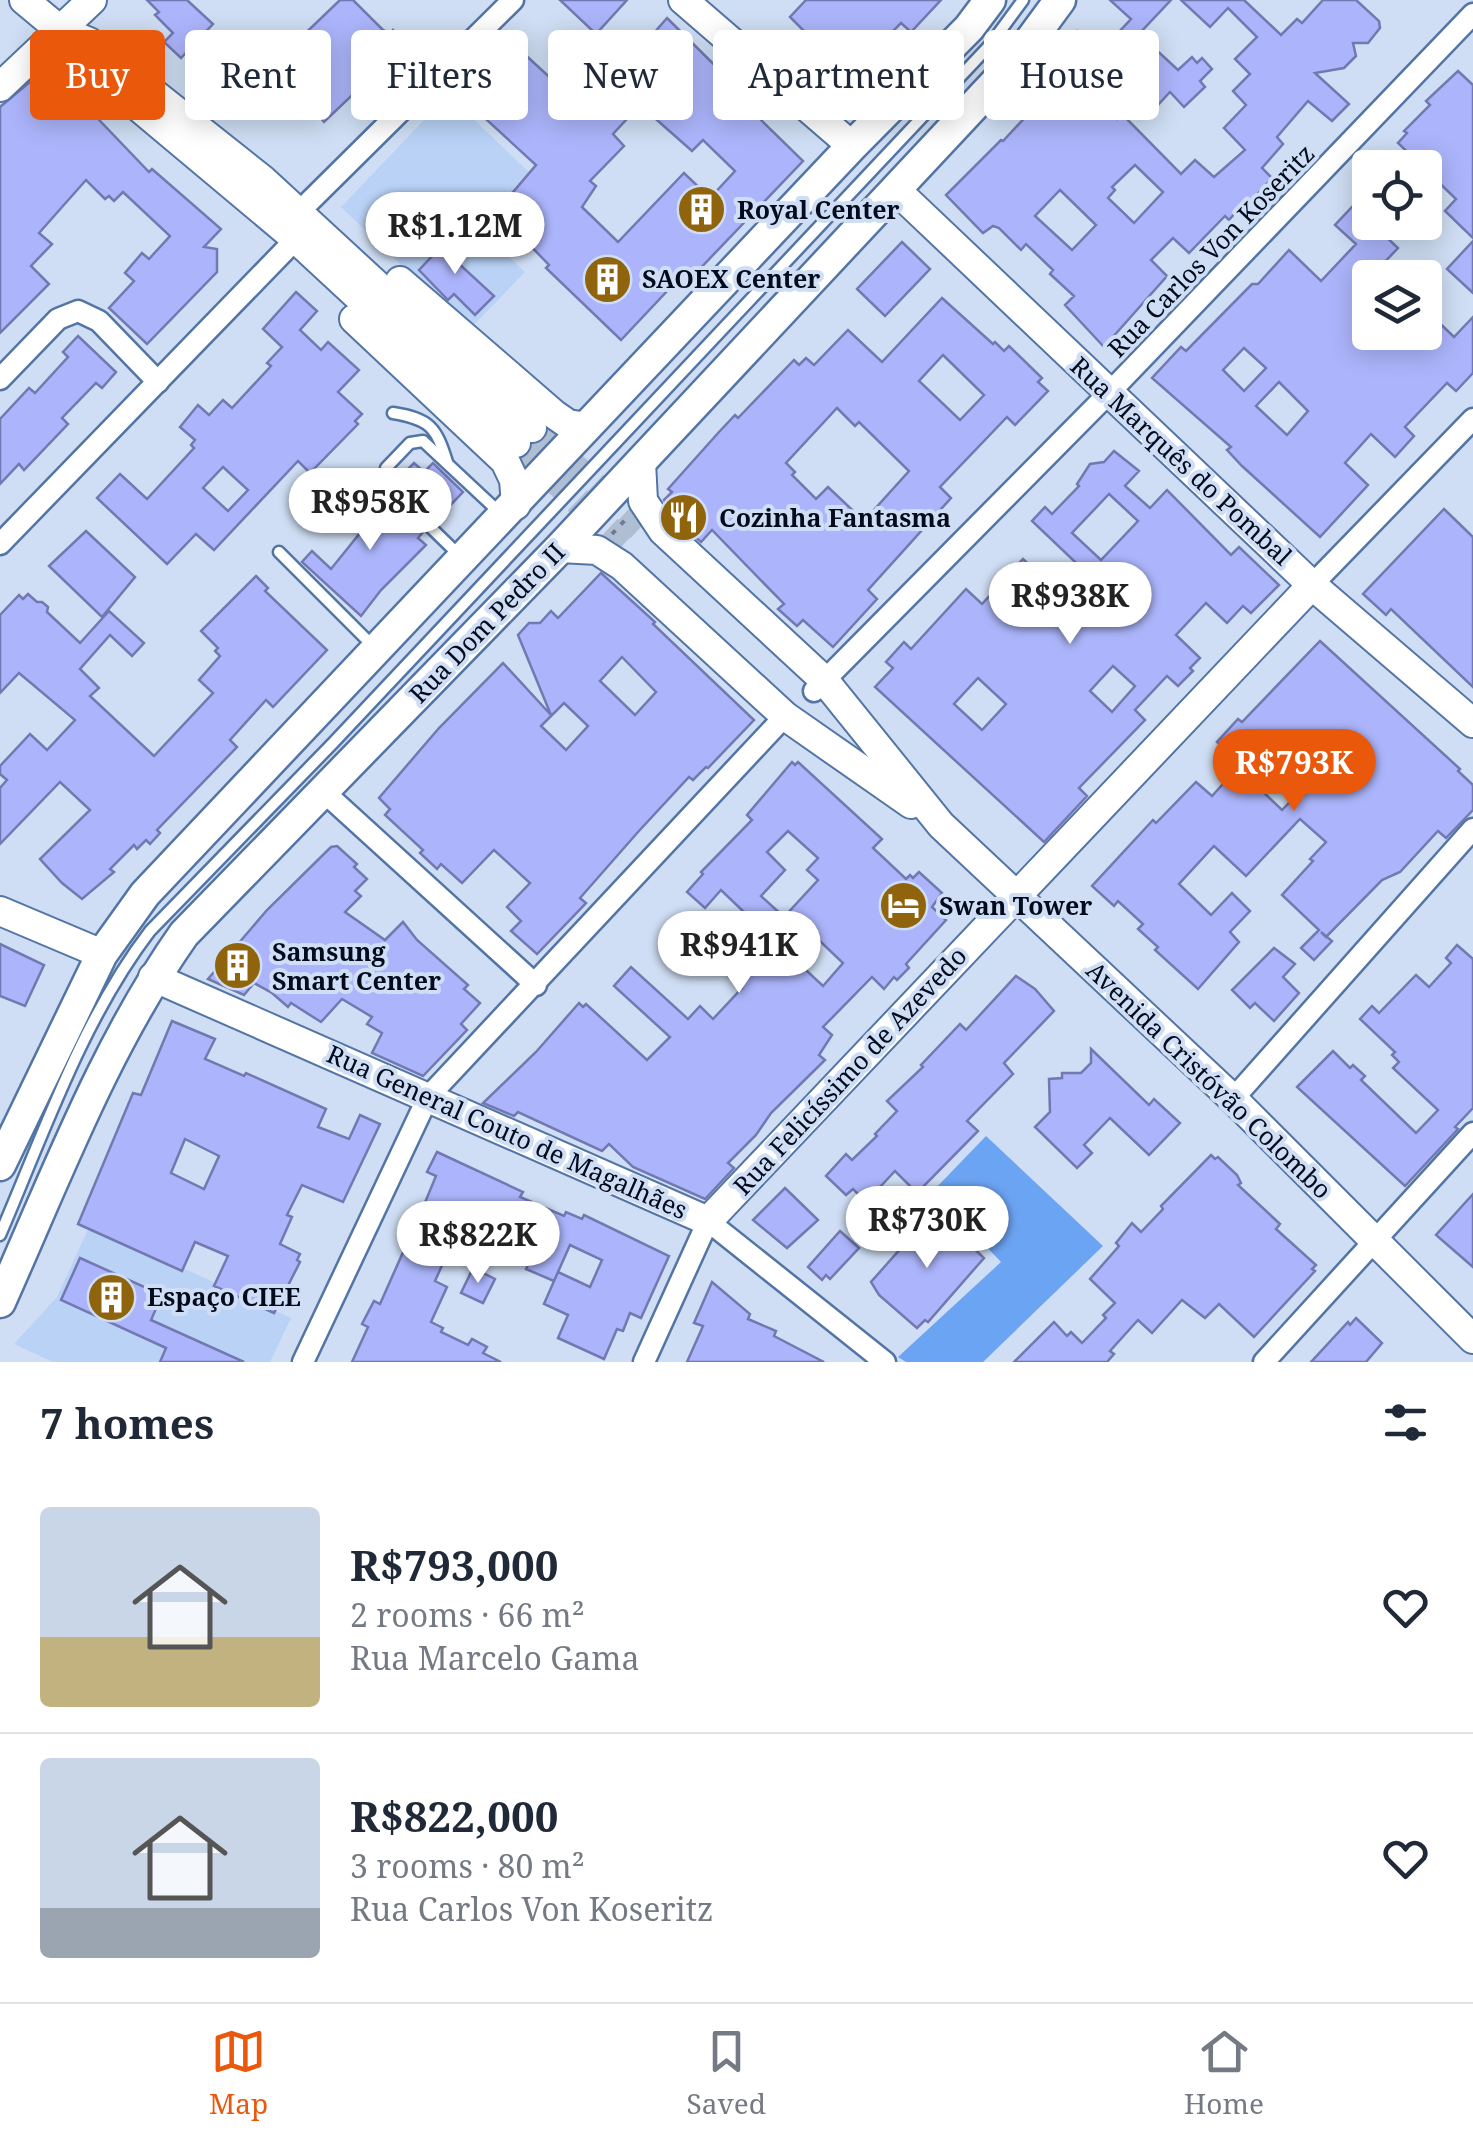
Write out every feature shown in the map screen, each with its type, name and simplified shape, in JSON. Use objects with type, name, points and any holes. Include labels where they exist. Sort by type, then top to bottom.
[{"type":"main road","points":[[24,0],[60,30],[90,3]]},
{"type":"main road","points":[[683,0],[852,146]]},
{"type":"main road","points":[[0,1165],[145,894],[305,713],[378,650],[852,146],[970,28],[990,0]]},
{"type":"main road","name":"Rua Dom Pedro II","points":[[0,1302],[115,1048],[153,977],[184,934],[560,548],[896,190],[1013,64],[1060,0]]},
{"type":"main road","points":[[85,30],[82,20],[90,3]]},
{"type":"main road","points":[[0,87],[30,58]]},
{"type":"main road","points":[[165,102],[264,180],[297,226],[504,462],[514,480],[510,511]]},
{"type":"main road","points":[[153,120],[555,415],[568,424],[587,427]]},
{"type":"main road","name":"Rua Marquês do Pombal","points":[[896,190],[1312,585],[1473,724]]},
{"type":"main road","points":[[297,226],[524,436]]},
{"type":"main road","points":[[626,531],[640,462]]},
{"type":"main road","points":[[626,531],[819,685],[874,763]]},
{"type":"main road","points":[[560,548],[626,531]]},
{"type":"main road","points":[[626,531],[874,763]]},
{"type":"main road","name":"Avenida Cristóvão Colombo","points":[[626,531],[622,566],[785,716],[874,763],[1233,1100],[1473,1338]]},
{"type":"main road","name":"Rua Felicíssimo de Azevedo","points":[[708,1221],[1312,585]]},
{"type":"main road","points":[[0,911],[113,959]]},
{"type":"main road","name":"Rua General Couto de Magalhães","points":[[153,977],[708,1221]]},
{"type":"street","points":[[0,544],[158,382],[297,226],[513,0]]},
{"type":"street","name":"Rua Carlos Von Koseritz","points":[[819,685],[1108,394],[1473,14]]},
{"type":"street","points":[[0,379],[58,319],[78,311],[98,321],[158,382]]},
{"type":"street","name":"Rua Felicíssimo de Azevedo","points":[[1312,585],[1473,419]]},
{"type":"street","points":[[303,1362],[428,1097],[785,716]]},
{"type":"street","points":[[324,792],[536,985]]},
{"type":"street","points":[[1233,1100],[1473,829]]},
{"type":"street","points":[[1264,1362],[1473,1133]]},
{"type":"street","name":"Rua Felicíssimo de Azevedo","points":[[644,1362],[708,1221]]},
{"type":"street","name":"Rua General Couto de Magalhães","points":[[708,1221],[885,1362]]},
{"type":"lane","points":[[0,1235],[80,1050],[113,959],[150,931],[334,743],[990,44],[1022,0]]},
{"type":"lane","points":[[394,413],[420,417],[439,437],[447,463]]},
{"type":"lane","points":[[464,560],[386,484],[386,468],[410,443],[423,441],[510,511]]},
{"type":"lane","points":[[279,552],[378,650]]},
{"type":"lane","points":[[324,792],[321,778],[334,743]]},
{"type":"shaded area","points":[[424,120],[474,120],[553,195],[502,250],[525,272],[469,330],[341,207]]},
{"type":"shaded area","points":[[986,1136],[1103,1246],[983,1362],[906,1362],[898,1357],[1001,1262],[933,1191]]},
{"type":"shaded area","points":[[90,1225],[291,1318],[270,1362],[53,1362],[14,1344],[57,1297]]},
{"type":"building","points":[[147,0],[187,0],[213,24],[207,30],[185,30],[185,54],[181,58],[165,43],[173,33],[155,15],[159,12]]},
{"type":"building","points":[[340,0],[353,0],[384,30],[351,30],[351,96],[331,115],[331,30],[309,30]]},
{"type":"building","points":[[560,0],[627,0],[600,30],[592,30]]},
{"type":"building","points":[[806,0],[941,0],[913,30],[901,23],[894,30],[803,30],[790,17]]},
{"type":"building","points":[[1110,0],[1171,0],[1143,30],[1121,30],[1131,19]]},
{"type":"building","points":[[1181,0],[1244,0],[1281,35],[1297,19],[1302,23],[1323,0],[1356,0],[1379,21],[1380,28],[1368,43],[1353,43],[1356,56],[1344,68],[1315,73],[1349,104],[1332,121],[1308,101],[1277,137],[1283,144],[1262,168],[1272,178],[1240,213],[1237,211],[1229,220],[1225,216],[1189,253],[1173,238],[1151,260],[1167,276],[1104,347],[1065,305],[1074,296],[1026,244],[1021,250],[993,226],[983,233],[946,195],[1023,120],[1128,120],[1181,174],[1195,160],[1214,177],[1245,150],[1224,128],[1246,105],[1233,91],[1250,74],[1235,59],[1257,37],[1228,8],[1210,27]],"holes":[[[1135,165],[1163,192],[1134,223],[1108,198],[1115,190],[1112,187]],[[1060,190],[1096,225],[1072,250],[1035,216]]]},
{"type":"building","points":[[667,18],[679,30],[657,30]]},
{"type":"building","points":[[693,44],[713,64],[713,120],[761,120],[803,161],[693,276],[687,270],[621,340],[546,268],[549,265],[497,211],[536,165],[487,120],[528,120],[528,57],[548,76],[548,120],[626,120],[613,134],[624,146],[590,181],[596,186],[582,207],[618,242],[684,173],[710,198],[735,171],[703,140],[692,151],[657,120],[693,120]]},
{"type":"building","points":[[1159,52],[1178,70],[1192,57],[1197,63],[1202,58],[1212,69],[1200,81],[1205,87],[1184,107],[1170,92],[1159,104]]},
{"type":"building","points":[[1458,71],[1473,85],[1473,238],[1445,211],[1456,199],[1442,185],[1442,150],[1405,150],[1398,143],[1407,133],[1404,131],[1430,105],[1426,101]]},
{"type":"building","points":[[30,82],[30,120],[99,120],[149,172],[152,169],[221,229],[204,247],[217,249],[217,272],[147,344],[109,308],[134,281],[125,273],[142,253],[149,259],[170,236],[123,192],[114,201],[109,196],[105,199],[86,180],[39,233],[52,244],[31,266],[49,284],[0,333],[0,107]]},
{"type":"building","points":[[1352,207],[1352,240],[1389,240],[1398,248],[1387,260],[1352,260],[1352,350],[1442,350],[1442,325],[1454,337],[1473,317],[1473,373],[1456,391],[1447,383],[1405,427],[1414,436],[1395,457],[1371,434],[1345,463],[1368,485],[1320,537],[1242,466],[1227,450],[1231,447],[1152,378],[1181,347],[1186,351],[1252,284],[1258,284],[1289,250],[1321,281],[1356,244],[1335,225]],"holes":[[[1244,348],[1266,368],[1244,391],[1223,370]],[[1279,382],[1308,411],[1287,435],[1256,406]]]},
{"type":"building","points":[[444,235],[462,252],[457,262],[494,296],[475,315],[454,294],[448,300],[419,270],[436,252],[432,248]]},
{"type":"building","points":[[1473,241],[1473,293],[1447,269]]},
{"type":"building","points":[[902,242],[930,269],[885,316],[857,289]]},
{"type":"building","points":[[296,292],[317,311],[300,330],[321,350],[328,342],[359,370],[338,392],[362,414],[355,421],[358,424],[310,473],[298,461],[214,550],[196,534],[167,564],[97,498],[120,474],[147,499],[194,448],[191,445],[195,440],[180,427],[198,405],[209,415],[223,400],[232,408],[271,366],[267,363],[282,347],[263,329]],"holes":[[[223,467],[248,490],[228,511],[203,488]]]},
{"type":"building","points":[[942,298],[993,344],[1004,351],[1009,346],[1042,378],[1038,382],[1048,391],[1015,425],[1007,417],[940,487],[951,498],[868,590],[877,599],[833,647],[803,620],[797,626],[778,609],[784,604],[712,530],[701,542],[676,520],[664,500],[672,492],[668,489],[719,432],[735,415],[738,418],[794,360],[799,365],[806,358],[814,365],[848,330],[882,362]],"holes":[[[943,355],[984,395],[960,420],[919,381]],[[837,408],[855,426],[859,422],[909,471],[864,521],[828,487],[816,499],[792,475],[795,472],[786,463]]]},
{"type":"building","points":[[78,336],[116,372],[102,388],[96,383],[62,418],[68,424],[24,470],[19,464],[0,484],[0,419],[29,388],[35,393],[68,357],[63,352]]},
{"type":"building","points":[[1114,451],[1139,471],[1125,486],[1150,508],[1167,490],[1231,555],[1239,547],[1279,585],[1251,613],[1243,606],[1227,623],[1206,603],[1176,635],[1200,658],[1190,668],[1193,671],[1178,686],[1167,676],[1135,710],[1145,720],[1079,788],[1087,796],[1044,842],[875,687],[893,668],[886,662],[904,642],[911,649],[966,589],[982,604],[1023,559],[1090,621],[1113,598],[1032,521],[1045,507],[1052,514],[1079,486],[1090,464],[1104,462]],"holes":[[[1109,494],[1138,521],[1101,560],[1072,533]],[[1113,666],[1135,686],[1112,712],[1090,691]],[[978,678],[1006,704],[982,730],[954,704]]]},
{"type":"building","points":[[414,463],[424,472],[433,463],[463,492],[436,520],[396,481]]},
{"type":"building","points":[[367,493],[376,501],[383,494],[423,532],[418,538],[426,545],[361,616],[302,562],[312,551],[331,569],[360,533],[344,517]]},
{"type":"building","points":[[1444,509],[1473,537],[1473,687],[1391,609],[1386,615],[1363,594]]},
{"type":"building","points":[[86,531],[135,577],[102,617],[49,566]]},
{"type":"building","points":[[601,573],[754,720],[708,768],[693,780],[689,777],[580,898],[586,903],[537,954],[511,931],[521,921],[507,907],[530,883],[494,850],[462,883],[441,864],[437,869],[420,853],[423,850],[385,815],[390,809],[379,798],[439,728],[503,663],[551,715],[518,635],[529,623],[540,623],[551,611],[558,618]],"holes":[[[622,657],[656,692],[635,715],[600,681]],[[564,703],[588,726],[566,750],[541,726]]]},
{"type":"building","points":[[256,576],[268,588],[265,591],[327,650],[273,707],[266,700],[230,740],[237,747],[157,830],[160,833],[150,844],[146,840],[137,849],[134,845],[110,869],[114,872],[82,899],[40,859],[90,810],[60,782],[0,844],[0,788],[7,780],[0,774],[0,766],[30,734],[47,750],[75,720],[19,673],[0,693],[0,615],[19,595],[23,599],[28,594],[42,602],[48,607],[47,612],[80,643],[109,611],[144,643],[132,656],[110,635],[80,669],[99,688],[90,696],[154,756],[213,693],[199,680],[220,656],[215,651],[218,648],[201,631]]},
{"type":"building","points":[[1320,641],[1460,769],[1473,785],[1473,810],[1446,838],[1438,831],[1400,872],[1382,880],[1326,936],[1332,941],[1314,960],[1301,948],[1319,930],[1282,895],[1326,842],[1300,819],[1246,876],[1214,846],[1179,884],[1211,915],[1232,893],[1250,911],[1230,932],[1239,942],[1198,989],[1155,950],[1158,947],[1138,929],[1143,924],[1118,901],[1114,906],[1092,886],[1153,820],[1156,823],[1196,782],[1212,796],[1241,764],[1217,742],[1238,719],[1242,722]],"holes":[[[1286,762],[1308,783],[1282,810],[1261,790]]]},
{"type":"building","points":[[792,762],[798,762],[882,839],[873,848],[906,879],[919,872],[942,893],[932,907],[946,920],[906,964],[909,968],[897,980],[894,977],[884,989],[872,977],[823,1027],[832,1035],[819,1055],[825,1060],[728,1163],[734,1168],[705,1199],[633,1167],[609,1144],[602,1151],[518,1112],[514,1116],[483,1103],[579,1003],[583,1007],[586,1004],[647,1060],[670,1037],[614,986],[631,967],[688,1019],[700,1006],[713,1019],[742,988],[729,977],[757,947],[721,947],[721,932],[744,912],[721,890],[705,908],[687,892],[701,872],[752,820],[747,815]],"holes":[[[788,831],[818,858],[807,870],[818,880],[784,917],[761,896],[785,870],[767,852]],[[802,924],[843,963],[823,986],[781,947]]]},
{"type":"building","points":[[337,846],[367,879],[355,891],[361,896],[345,912],[385,940],[403,922],[417,940],[468,985],[464,989],[480,1003],[461,1024],[467,1030],[423,1076],[372,1053],[382,1033],[367,1024],[372,1017],[342,999],[321,1022],[291,1003],[288,1007],[254,983],[244,995],[208,979],[267,910],[331,847]]},
{"type":"building","points":[[0,944],[44,965],[25,1006],[0,996]]},
{"type":"building","points":[[1457,945],[1473,959],[1473,1108],[1405,1186],[1297,1087],[1333,1051],[1365,1076],[1361,1080],[1416,1133],[1438,1110],[1393,1068],[1399,1062],[1392,1055],[1395,1052],[1360,1019],[1372,1006],[1379,1013],[1416,975],[1429,987],[1451,963],[1446,958]]},
{"type":"building","points":[[1274,948],[1295,964],[1283,977],[1299,993],[1274,1021],[1255,1003],[1250,1008],[1232,990]]},
{"type":"building","points":[[1016,976],[1035,989],[1054,1011],[1004,1063],[1013,1074],[967,1121],[978,1131],[917,1193],[895,1171],[866,1202],[853,1189],[846,1195],[826,1176],[846,1154],[852,1160],[877,1136],[897,1111],[887,1101],[960,1024],[966,1030]]},
{"type":"building","points":[[172,1021],[215,1039],[205,1059],[326,1109],[318,1127],[349,1139],[360,1115],[380,1124],[343,1202],[302,1185],[287,1215],[292,1217],[280,1244],[300,1254],[300,1262],[274,1313],[214,1286],[228,1256],[195,1242],[182,1271],[78,1224],[133,1093],[141,1095]],"holes":[[[185,1139],[219,1156],[204,1189],[171,1173]]]},
{"type":"building","points":[[1091,1049],[1149,1105],[1154,1099],[1180,1123],[1149,1155],[1110,1118],[1084,1145],[1092,1153],[1077,1168],[1035,1127],[1050,1112],[1049,1079],[1062,1078],[1062,1073],[1081,1073],[1091,1063]]},
{"type":"building","points":[[437,1152],[523,1192],[520,1197],[564,1216],[566,1212],[582,1219],[584,1215],[669,1256],[641,1318],[630,1313],[623,1331],[617,1329],[604,1359],[558,1338],[568,1315],[544,1304],[558,1272],[554,1281],[526,1269],[532,1256],[482,1234],[471,1263],[448,1252],[435,1281],[447,1287],[431,1322],[443,1328],[441,1332],[468,1345],[472,1339],[487,1347],[483,1353],[501,1362],[352,1362],[368,1327],[362,1324],[374,1301],[380,1304],[436,1176],[427,1172]],"holes":[[[570,1245],[602,1260],[590,1287],[558,1272]]]},
{"type":"building","points":[[1211,1155],[1237,1175],[1241,1183],[1238,1185],[1280,1224],[1276,1229],[1316,1265],[1312,1269],[1315,1271],[1254,1337],[1219,1304],[1205,1318],[1182,1300],[1152,1333],[1138,1320],[1110,1351],[1114,1354],[1107,1362],[1014,1362],[1054,1322],[1067,1336],[1071,1332],[1082,1343],[1106,1318],[1103,1315],[1115,1303],[1090,1279],[1119,1246],[1116,1243],[1132,1223],[1141,1232]]},
{"type":"building","points":[[785,1188],[818,1220],[787,1248],[753,1220]]},
{"type":"building","points":[[1473,1194],[1473,1267],[1436,1235]]},
{"type":"building","points":[[932,1213],[939,1215],[984,1258],[928,1322],[925,1320],[917,1328],[879,1295],[871,1282]]},
{"type":"building","points":[[840,1231],[859,1248],[830,1279],[826,1275],[822,1280],[808,1267]]},
{"type":"building","name":"Espaço CIEE","points":[[80,1258],[162,1295],[151,1320],[244,1362],[160,1362],[166,1348],[61,1300]]},
{"type":"building","points":[[473,1268],[495,1279],[483,1303],[461,1293]]},
{"type":"building","points":[[712,1282],[750,1314],[748,1319],[776,1331],[774,1336],[824,1362],[687,1362],[703,1326],[694,1323]]},
{"type":"building","points":[[1356,1318],[1382,1343],[1366,1362],[1311,1362],[1348,1322],[1350,1325]]},
{"type":"tunnel","points":[[532,428],[640,528]]},
{"type":"tunnel","points":[[516,443],[624,544]]},
{"type":"place","name":"Royal Center","points":[[702,210]]},
{"type":"place","name":"SAOEX Center","points":[[607,279]]},
{"type":"place","name":"Cozinha Fantasma","points":[[684,518]]},
{"type":"place","name":"Swan Tower","points":[[904,906]]},
{"type":"place","name":"Samsung Smart Center","points":[[237,966]]},
{"type":"place","name":"Espaço CIEE","points":[[112,1297]]}]
